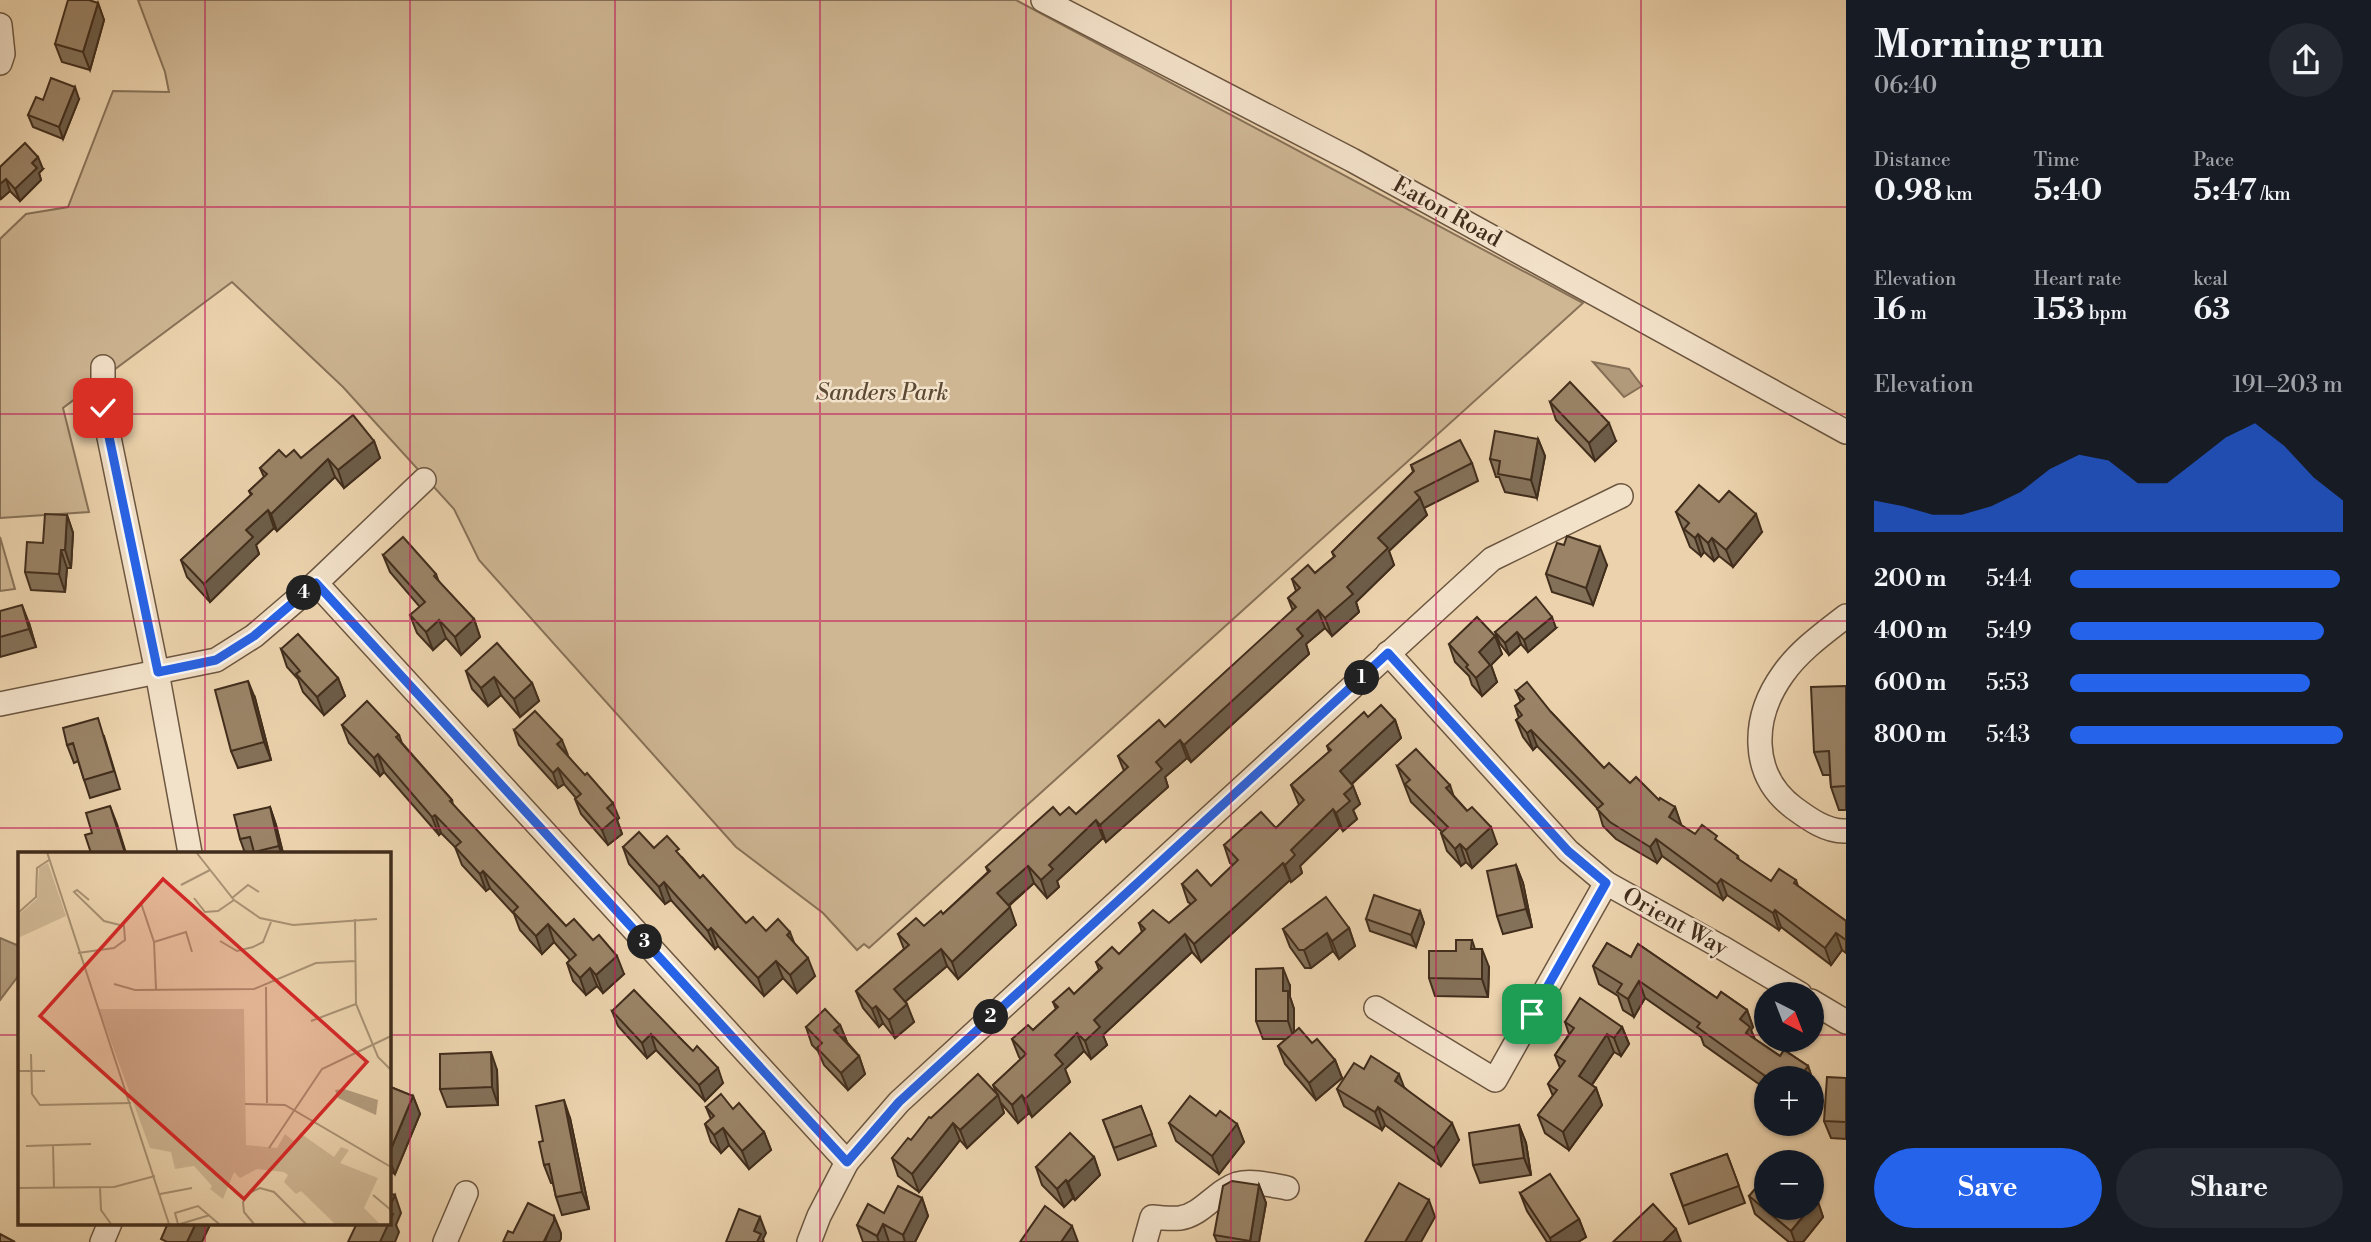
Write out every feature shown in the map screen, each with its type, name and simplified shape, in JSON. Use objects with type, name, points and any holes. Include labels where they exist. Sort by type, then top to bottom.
[{"type":"street","name":"Eaton Road","points":[[1043,0],[1352,160],[1846,432]]},
{"type":"street","points":[[0,25],[3,54],[0,63]]},
{"type":"street","points":[[103,367],[103,408],[158,672],[190,852]]},
{"type":"street","points":[[0,704],[216,660],[254,636],[316,583],[424,480]]},
{"type":"street","points":[[809,1242],[819,1216],[847,1162],[899,1102],[1388,653],[1492,559],[1622,496]]},
{"type":"street","points":[[316,583],[847,1162]]},
{"type":"street","points":[[1846,616],[1812,643],[1783,674],[1765,710],[1759,740],[1760,764],[1784,800],[1806,817],[1834,832],[1846,831]]},
{"type":"street","name":"Orient Way","points":[[1388,653],[1568,851],[1606,883],[1780,982]]},
{"type":"street","points":[[1376,1009],[1494,1080],[1606,883]]},
{"type":"street","points":[[1824,1009],[1846,1022]]},
{"type":"street","points":[[1145,1242],[1152,1217],[1182,1218],[1239,1184],[1264,1183],[1287,1188]]},
{"type":"street","points":[[445,1242],[466,1193]]},
{"type":"street","points":[[102,1242],[110,1224]]},
{"type":"green space","name":"Sanders Park","points":[[138,0],[1016,0],[1583,303],[869,948],[864,944],[857,950],[823,913],[736,847],[479,560],[454,509],[343,387],[232,282],[63,408],[89,512],[0,518],[0,239],[26,214],[68,207],[113,91],[169,92],[165,72]]},
{"type":"green space","points":[[0,537],[15,589],[0,591]]},
{"type":"shaded area","points":[[1593,362],[1629,369],[1642,386],[1624,397]]},
{"type":"shaded area","points":[[0,938],[18,946],[18,976],[0,1000]]},
{"type":"building","points":[[68,0],[98,3],[83,52],[55,44]]},
{"type":"building","points":[[51,78],[75,87],[59,127],[28,115],[36,97],[43,100]]},
{"type":"building","points":[[25,143],[38,157],[32,163],[37,168],[15,189],[6,179],[0,184],[0,167]]},
{"type":"building","points":[[1570,382],[1609,423],[1589,443],[1550,402]]},
{"type":"building","points":[[353,415],[374,441],[338,470],[328,459],[271,514],[268,510],[246,530],[253,537],[204,584],[181,560],[252,494],[249,491],[267,474],[260,468],[279,450],[286,457],[294,450],[301,458]]},
{"type":"building","points":[[1495,431],[1538,439],[1531,480],[1498,474],[1500,461],[1490,459]]},
{"type":"building","points":[[1460,440],[1472,463],[1415,492],[1420,498],[1378,538],[1388,548],[1347,587],[1353,594],[1325,618],[1318,610],[1297,629],[1303,636],[1184,745],[1180,740],[1156,762],[1162,769],[1100,825],[1096,820],[1049,865],[1053,869],[1041,880],[1028,866],[997,893],[1010,907],[952,962],[941,949],[894,989],[907,1004],[889,1020],[876,1006],[872,1009],[856,991],[909,945],[898,934],[916,918],[924,926],[941,911],[943,914],[990,871],[986,867],[1053,807],[1060,815],[1069,807],[1076,814],[1128,767],[1118,756],[1159,720],[1165,727],[1296,607],[1288,598],[1300,588],[1292,579],[1308,565],[1315,573],[1335,556],[1332,552],[1414,471],[1411,465]]},
{"type":"building","points":[[1699,485],[1719,502],[1729,491],[1756,514],[1726,550],[1712,538],[1708,543],[1698,534],[1695,538],[1684,529],[1689,523],[1676,512]]},
{"type":"building","points":[[45,514],[67,515],[65,550],[61,550],[59,574],[25,572],[27,542],[43,543]]},
{"type":"building","points":[[1567,536],[1600,547],[1586,588],[1546,574],[1557,543],[1564,545]]},
{"type":"building","points":[[403,537],[474,619],[455,637],[439,620],[426,632],[410,615],[425,602],[383,555]]},
{"type":"building","points":[[1536,597],[1552,617],[1524,640],[1517,632],[1505,643],[1495,632]]},
{"type":"building","points":[[22,605],[29,629],[0,637],[0,611]]},
{"type":"building","points":[[1477,617],[1495,636],[1479,652],[1490,665],[1476,678],[1449,644]]},
{"type":"building","points":[[298,634],[338,678],[317,697],[296,674],[300,671],[281,649]]},
{"type":"building","points":[[497,643],[532,683],[514,699],[494,677],[481,688],[466,671]]},
{"type":"building","points":[[248,681],[264,742],[231,751],[215,690]]},
{"type":"building","points":[[1527,682],[1551,712],[1604,768],[1609,763],[1630,783],[1636,777],[1659,800],[1660,798],[1675,807],[1669,817],[1695,834],[1702,825],[1717,836],[1715,839],[1738,856],[1737,858],[1771,881],[1779,869],[1796,880],[1794,883],[1846,921],[1846,940],[1836,933],[1825,948],[1775,910],[1773,913],[1721,879],[1717,884],[1656,839],[1650,847],[1610,822],[1597,809],[1603,804],[1531,730],[1527,733],[1516,720],[1522,715],[1515,706],[1524,699],[1516,691]]},
{"type":"building","points":[[1846,686],[1846,786],[1831,787],[1829,751],[1814,752],[1811,687]]},
{"type":"building","points":[[367,701],[399,735],[396,737],[452,800],[450,801],[566,926],[574,919],[593,940],[599,935],[617,956],[596,975],[590,968],[580,978],[567,963],[576,955],[548,924],[536,936],[513,912],[518,907],[483,871],[480,874],[455,847],[461,842],[435,815],[432,817],[378,754],[374,758],[342,725]]},
{"type":"building","points":[[1381,705],[1395,720],[1340,771],[1353,786],[1344,794],[1350,801],[1336,813],[1333,809],[1291,850],[1295,855],[1285,865],[1283,863],[1194,944],[1185,934],[1094,1020],[1100,1027],[1085,1041],[1077,1033],[1055,1055],[1063,1064],[1025,1099],[1022,1095],[1012,1105],[993,1085],[1026,1054],[1012,1039],[1028,1025],[1033,1030],[1058,1007],[1053,1002],[1069,988],[1074,994],[1102,968],[1096,962],[1112,947],[1119,954],[1145,929],[1139,923],[1153,910],[1169,923],[1196,900],[1182,884],[1197,870],[1211,886],[1238,860],[1224,845],[1261,812],[1276,828],[1304,800],[1291,785],[1331,750],[1327,746],[1364,712],[1368,717]]},
{"type":"building","points":[[535,711],[562,740],[557,744],[613,803],[607,808],[616,818],[602,830],[575,799],[581,794],[558,768],[553,773],[514,730]]},
{"type":"building","points":[[98,718],[114,771],[84,780],[73,743],[67,745],[63,728]]},
{"type":"building","points":[[1416,749],[1450,785],[1446,788],[1467,811],[1472,807],[1491,827],[1466,850],[1460,844],[1455,849],[1441,833],[1448,827],[1405,784],[1410,780],[1397,766]]},
{"type":"building","points":[[110,806],[125,852],[91,852],[85,835],[92,833],[86,813]]},
{"type":"building","points":[[270,807],[279,846],[254,852],[250,837],[240,839],[234,815]]},
{"type":"building","points":[[639,832],[654,848],[667,836],[679,849],[676,851],[700,878],[703,875],[746,923],[753,917],[766,931],[778,919],[790,932],[787,935],[808,958],[790,975],[776,961],[758,978],[711,928],[708,931],[664,882],[659,887],[623,847]]},
{"type":"building","points":[[1516,865],[1526,909],[1497,916],[1487,871]]},
{"type":"building","points":[[1374,895],[1420,911],[1411,935],[1366,919]]},
{"type":"building","points":[[1326,897],[1349,928],[1332,941],[1327,933],[1304,950],[1299,950],[1283,929]]},
{"type":"building","points":[[1456,940],[1472,940],[1471,949],[1482,949],[1482,979],[1429,978],[1429,951],[1456,951]]},
{"type":"building","points":[[1607,943],[1631,957],[1638,944],[1717,998],[1721,992],[1747,1010],[1740,1019],[1750,1027],[1746,1033],[1754,1038],[1754,1052],[1774,1052],[1780,1056],[1783,1052],[1787,1052],[1808,1066],[1754,1068],[1697,1027],[1700,1023],[1639,981],[1628,999],[1617,992],[1622,984],[1593,966]]},
{"type":"building","points":[[1283,968],[1283,991],[1288,991],[1288,1021],[1256,1021],[1256,969]]},
{"type":"building","points":[[634,990],[693,1051],[697,1046],[718,1068],[699,1085],[651,1034],[642,1043],[612,1011]]},
{"type":"building","points":[[1580,998],[1622,1027],[1614,1038],[1607,1034],[1579,1076],[1596,1088],[1563,1132],[1538,1115],[1557,1090],[1548,1084],[1565,1061],[1555,1055],[1574,1028],[1565,1022]]},
{"type":"building","points":[[825,1009],[840,1025],[834,1030],[859,1056],[841,1073],[817,1048],[822,1043],[806,1027]]},
{"type":"building","points":[[1299,1028],[1312,1043],[1317,1039],[1335,1060],[1309,1083],[1278,1046]]},
{"type":"building","points":[[491,1052],[492,1087],[440,1089],[440,1054]]},
{"type":"building","points":[[1371,1056],[1399,1074],[1395,1081],[1452,1123],[1434,1148],[1378,1107],[1375,1112],[1337,1089],[1354,1063],[1364,1069]]},
{"type":"building","points":[[978,1074],[998,1095],[960,1130],[953,1123],[912,1174],[892,1158],[929,1117]]},
{"type":"building","points":[[1827,1077],[1846,1078],[1846,1122],[1824,1121]]},
{"type":"building","points":[[390,1087],[413,1096],[390,1151]]},
{"type":"building","points":[[721,1094],[733,1109],[739,1103],[764,1132],[742,1151],[723,1128],[714,1135],[705,1124],[714,1116],[706,1107]]},
{"type":"building","points":[[1190,1096],[1216,1116],[1220,1111],[1237,1124],[1212,1156],[1169,1123]]},
{"type":"building","points":[[564,1100],[582,1192],[556,1197],[549,1164],[544,1165],[539,1142],[543,1141],[536,1106]]},
{"type":"building","points":[[1141,1106],[1152,1134],[1114,1148],[1103,1120]]},
{"type":"building","points":[[1519,1125],[1524,1158],[1473,1165],[1469,1133]]},
{"type":"building","points":[[1070,1133],[1094,1157],[1057,1189],[1036,1167]]},
{"type":"building","points":[[1727,1154],[1739,1186],[1683,1206],[1671,1174]]},
{"type":"building","points":[[1550,1174],[1579,1219],[1550,1238],[1520,1193]]},
{"type":"building","points":[[1232,1181],[1259,1185],[1250,1241],[1214,1235],[1223,1186]]},
{"type":"building","points":[[1399,1183],[1429,1200],[1405,1242],[1365,1242]]},
{"type":"building","points":[[898,1186],[922,1198],[903,1235],[883,1224],[877,1236],[857,1225],[868,1204],[884,1213]]},
{"type":"building","points":[[528,1203],[554,1216],[544,1241],[546,1242],[503,1242],[508,1231],[513,1233]]},
{"type":"building","points":[[1653,1204],[1676,1229],[1663,1242],[1613,1242]]},
{"type":"building","points":[[1045,1206],[1072,1226],[1061,1242],[1020,1242]]},
{"type":"building","points":[[739,1209],[760,1217],[754,1231],[761,1234],[757,1242],[726,1242]]},
{"type":"building","points":[[1778,1220],[1800,1220],[1791,1231]]},
{"type":"building","points":[[168,1224],[196,1224],[187,1242],[167,1242],[161,1239]]},
{"type":"building","points":[[357,1224],[388,1224],[380,1242],[348,1242]]},
{"type":"building","points":[[0,1234],[15,1242],[0,1242]]},
{"type":"route","points":[[103,408],[158,672],[216,660],[254,636],[316,583],[847,1162],[899,1102],[1388,653],[1568,851],[1606,883],[1532,1014]]}]
